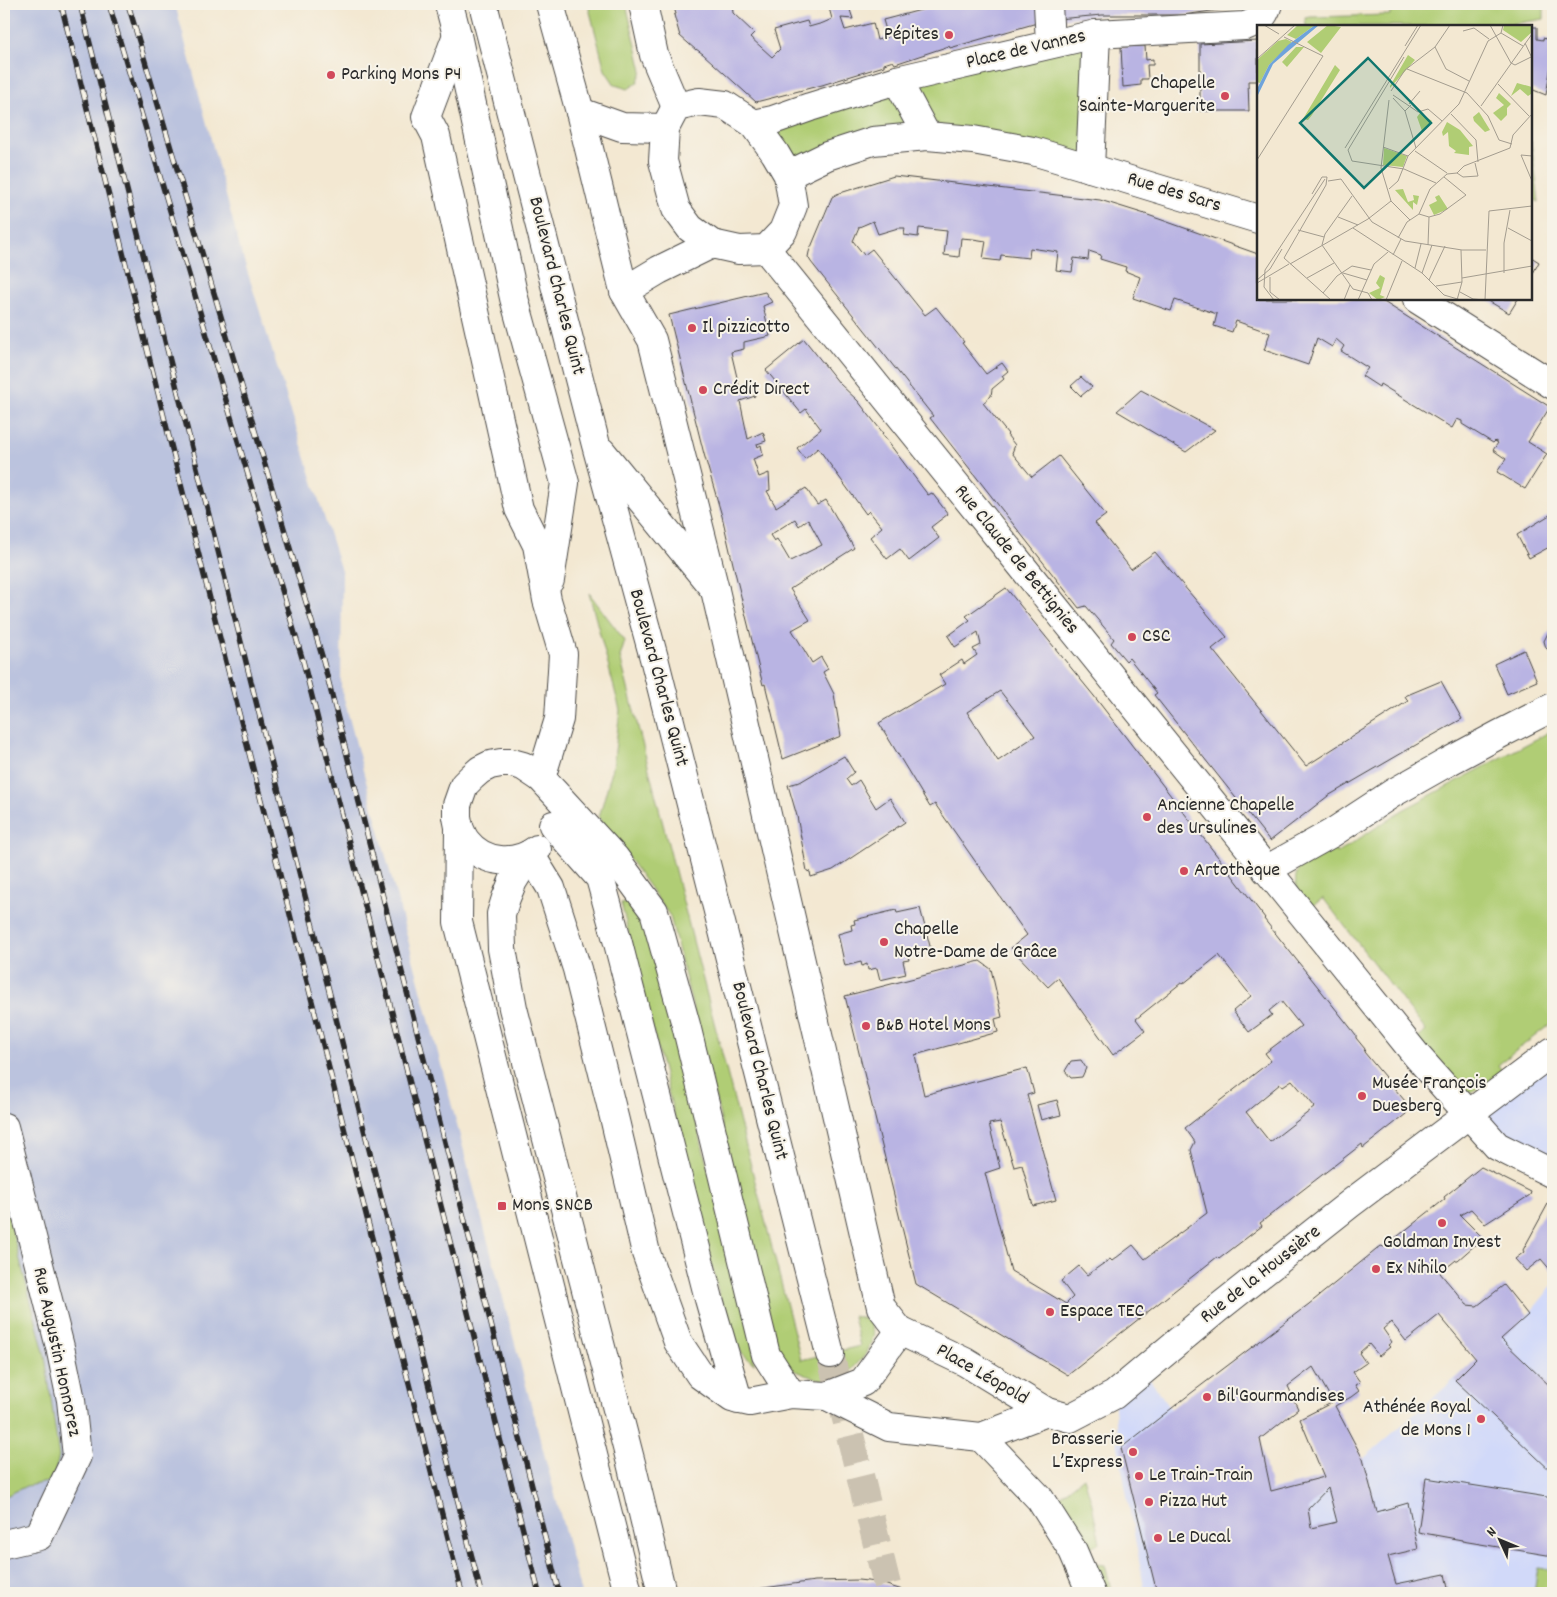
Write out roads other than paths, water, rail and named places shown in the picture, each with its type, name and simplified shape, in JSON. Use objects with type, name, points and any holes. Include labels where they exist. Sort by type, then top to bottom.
[{"type":"main road","points":[[449,4],[514,298],[565,482],[547,600]]},
{"type":"main road","name":"Boulevard Charles Quint","points":[[483,4],[596,445],[656,668],[830,1354]]},
{"type":"main road","points":[[550,4],[580,112],[624,291],[652,340],[715,590]]},
{"type":"main road","points":[[580,112],[622,127],[671,117],[699,102],[725,105],[754,124],[788,175],[793,206],[783,231],[766,249],[739,250],[712,244],[690,228],[676,209],[663,161],[671,117],[654,55],[643,4]]},
{"type":"main road","points":[[1048,4],[1050,44]]},
{"type":"main road","points":[[1096,34],[1245,26],[1257,22],[1265,13],[1268,4]]},
{"type":"main road","name":"Place de Vannes","points":[[754,124],[773,120],[897,80],[1096,34],[1090,168]]},
{"type":"main road","points":[[457,35],[426,116],[436,136],[519,509],[537,545],[547,600],[563,654],[559,719],[541,778]]},
{"type":"main road","points":[[897,80],[926,136]]},
{"type":"main road","points":[[788,175],[827,156],[873,141],[926,136],[972,140],[1033,151],[1090,168]]},
{"type":"main road","name":"Rue des Sars","points":[[1090,168],[1257,218]]},
{"type":"main road","points":[[624,291],[659,270],[712,244]]},
{"type":"main road","name":"Rue Claude de Bettignies","points":[[766,249],[1416,1056],[1497,1146],[1553,1174]]},
{"type":"main road","points":[[1419,300],[1553,385]]},
{"type":"main road","points":[[596,445],[715,590]]},
{"type":"main road","name":"Place Léopold","points":[[715,590],[881,1307],[900,1331],[964,1362],[1046,1412]]},
{"type":"main road","points":[[1266,870],[1332,833],[1438,768],[1553,707]]},
{"type":"main road","points":[[628,1593],[458,922],[459,827],[457,811],[464,785],[480,770],[496,764],[512,764],[523,766],[541,778],[615,858],[654,911],[686,1025],[766,1355],[791,1394]]},
{"type":"main road","points":[[459,827],[475,851],[488,858],[502,861],[517,860],[530,854],[548,836],[554,813],[553,800],[541,778]]},
{"type":"main road","points":[[552,825],[600,878],[709,1299],[738,1400]]},
{"type":"main road","points":[[530,854],[551,888],[577,970],[646,1253],[678,1342],[700,1375],[732,1398],[750,1402],[791,1394],[827,1396],[863,1382],[900,1331]]},
{"type":"main road","points":[[530,854],[513,881],[501,914],[503,957],[513,1008],[631,1464],[662,1593]]},
{"type":"main road","name":"Rue de la Houssière","points":[[1046,1412],[1070,1418],[1114,1395],[1217,1309],[1468,1114],[1553,1051]]},
{"type":"main road","name":"Rue Augustin Honnorez","points":[[4,1127],[60,1347],[71,1400],[77,1456],[39,1536],[4,1544]]},
{"type":"main road","name":"Place Léopold","points":[[827,1396],[889,1427],[981,1437],[1046,1412]]},
{"type":"main road","points":[[981,1437],[1040,1499],[1073,1551],[1091,1593]]},
{"type":"tunnel","points":[[830,1354],[889,1593]]},
{"type":"railway","points":[[61,4],[462,1593]]},
{"type":"railway","points":[[80,4],[481,1593]]},
{"type":"railway","points":[[109,4],[303,661],[539,1593]]},
{"type":"railway","points":[[128,4],[322,656],[559,1593]]},
{"type":"place","name":"Pépites","points":[[949,35]]},
{"type":"place","name":"Parking Mons P4","points":[[331,75]]},
{"type":"place","name":"Chapelle Sainte-Marguerite","points":[[1225,96]]},
{"type":"place","name":"Il pizzicotto","points":[[692,328]]},
{"type":"place","name":"Crédit Direct","points":[[703,390]]},
{"type":"place","name":"CSC","points":[[1132,637]]},
{"type":"place","name":"Ancienne Chapelle des Ursulines","points":[[1147,817]]},
{"type":"place","name":"Artothèque","points":[[1184,871]]},
{"type":"place","name":"Chapelle Notre-Dame de Grâce","points":[[884,942]]},
{"type":"place","name":"B&B Hotel Mons","points":[[866,1026]]},
{"type":"place","name":"Musée François Duesberg","points":[[1362,1096]]},
{"type":"place","name":"Mons SNCB","points":[[502,1206]]},
{"type":"place","name":"Goldman Invest","points":[[1442,1223]]},
{"type":"place","name":"Ex Nihilo","points":[[1376,1269]]},
{"type":"place","name":"Espace TEC","points":[[1050,1312]]},
{"type":"place","name":"Bil'Gourmandises","points":[[1207,1397]]},
{"type":"place","name":"Athénée Royal de Mons 1","points":[[1481,1419]]},
{"type":"place","name":"Brasserie L’Express","points":[[1133,1452]]},
{"type":"place","name":"Le Train-Train","points":[[1139,1476]]},
{"type":"place","name":"Pizza Hut","points":[[1149,1502]]},
{"type":"place","name":"Le Ducal","points":[[1158,1538]]}]
